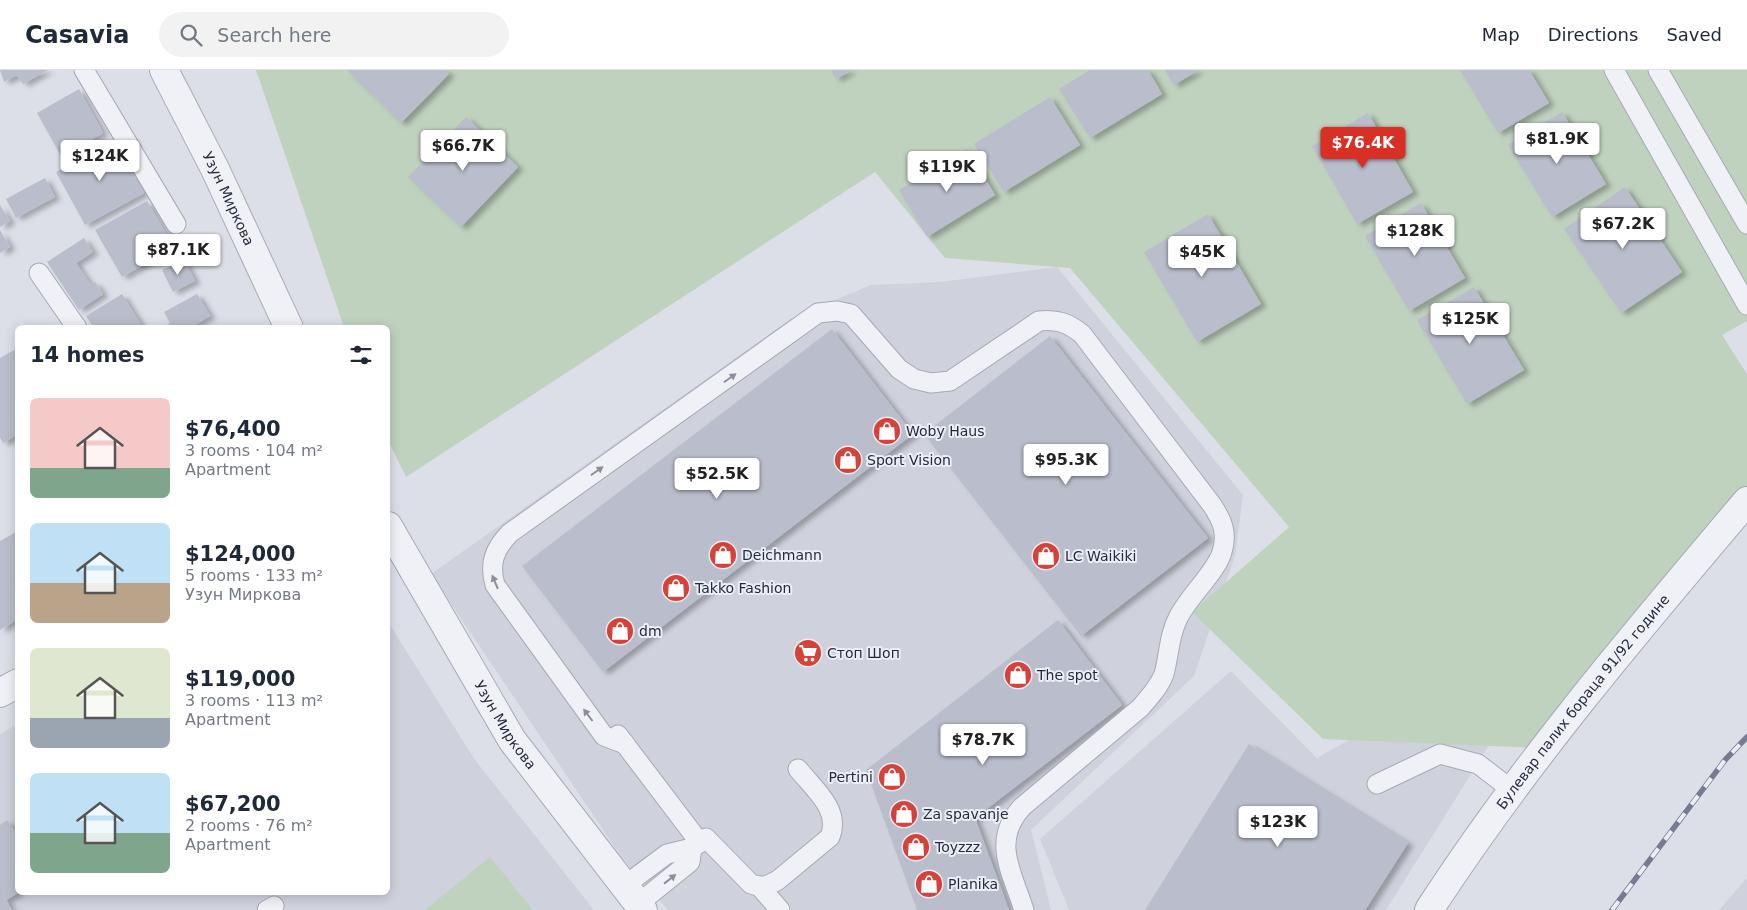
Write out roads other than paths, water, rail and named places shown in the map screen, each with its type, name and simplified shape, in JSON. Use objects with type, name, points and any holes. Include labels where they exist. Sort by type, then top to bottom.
[{"type":"street","name":"Узун Миркова","points":[[164,70],[215,169],[288,325]]},
{"type":"street","name":"Булевар палих бораца 91/92 године","points":[[1429,910],[1460,861],[1512,790],[1640,626],[1747,501]]},
{"type":"street","name":"Узун Миркова","points":[[390,529],[512,740],[635,900]]},
{"type":"street","points":[[0,693],[15,685]]},
{"type":"lane","points":[[84,70],[176,224]]},
{"type":"lane","points":[[1614,70],[1747,305]]},
{"type":"lane","points":[[1658,70],[1747,224]]},
{"type":"lane","points":[[39,273],[75,325]]},
{"type":"lane","points":[[625,744],[604,736],[496,585],[491,571],[493,557],[505,538],[818,313],[837,311],[852,314],[899,369],[914,379],[931,383],[950,381],[1039,321],[1053,319],[1068,323],[1082,334],[1212,506],[1222,521],[1225,538],[1222,554],[1176,620],[1163,674],[1153,693],[1140,708],[1022,807],[1011,819],[1005,832],[1005,847],[1024,910]]},
{"type":"lane","points":[[608,723],[625,744],[696,845]]},
{"type":"lane","points":[[1376,784],[1440,754],[1478,764],[1512,790]]},
{"type":"lane","points":[[760,887],[768,886],[778,880],[830,837],[834,828],[831,810],[798,769]]},
{"type":"lane","points":[[635,900],[686,866],[690,862],[696,845],[706,838],[744,878],[760,887],[780,910]]},
{"type":"railway","points":[[1612,910],[1725,760],[1747,737]]},
{"type":"place","name":"Woby Haus","points":[[887,431]]},
{"type":"place","name":"Sport Vision","points":[[848,460]]},
{"type":"place","name":"Deichmann","points":[[723,555]]},
{"type":"place","name":"LC Waikiki","points":[[1046,556]]},
{"type":"place","name":"Takko Fashion","points":[[676,588]]},
{"type":"place","name":"dm","points":[[620,631]]},
{"type":"place","name":"Стоп Шоп","points":[[808,653]]},
{"type":"place","name":"The spot","points":[[1018,675]]},
{"type":"place","name":"Pertini","points":[[892,777]]},
{"type":"place","name":"Za spavanje","points":[[904,814]]},
{"type":"place","name":"Toyzzz","points":[[916,847]]},
{"type":"place","name":"Planika","points":[[929,884]]}]
